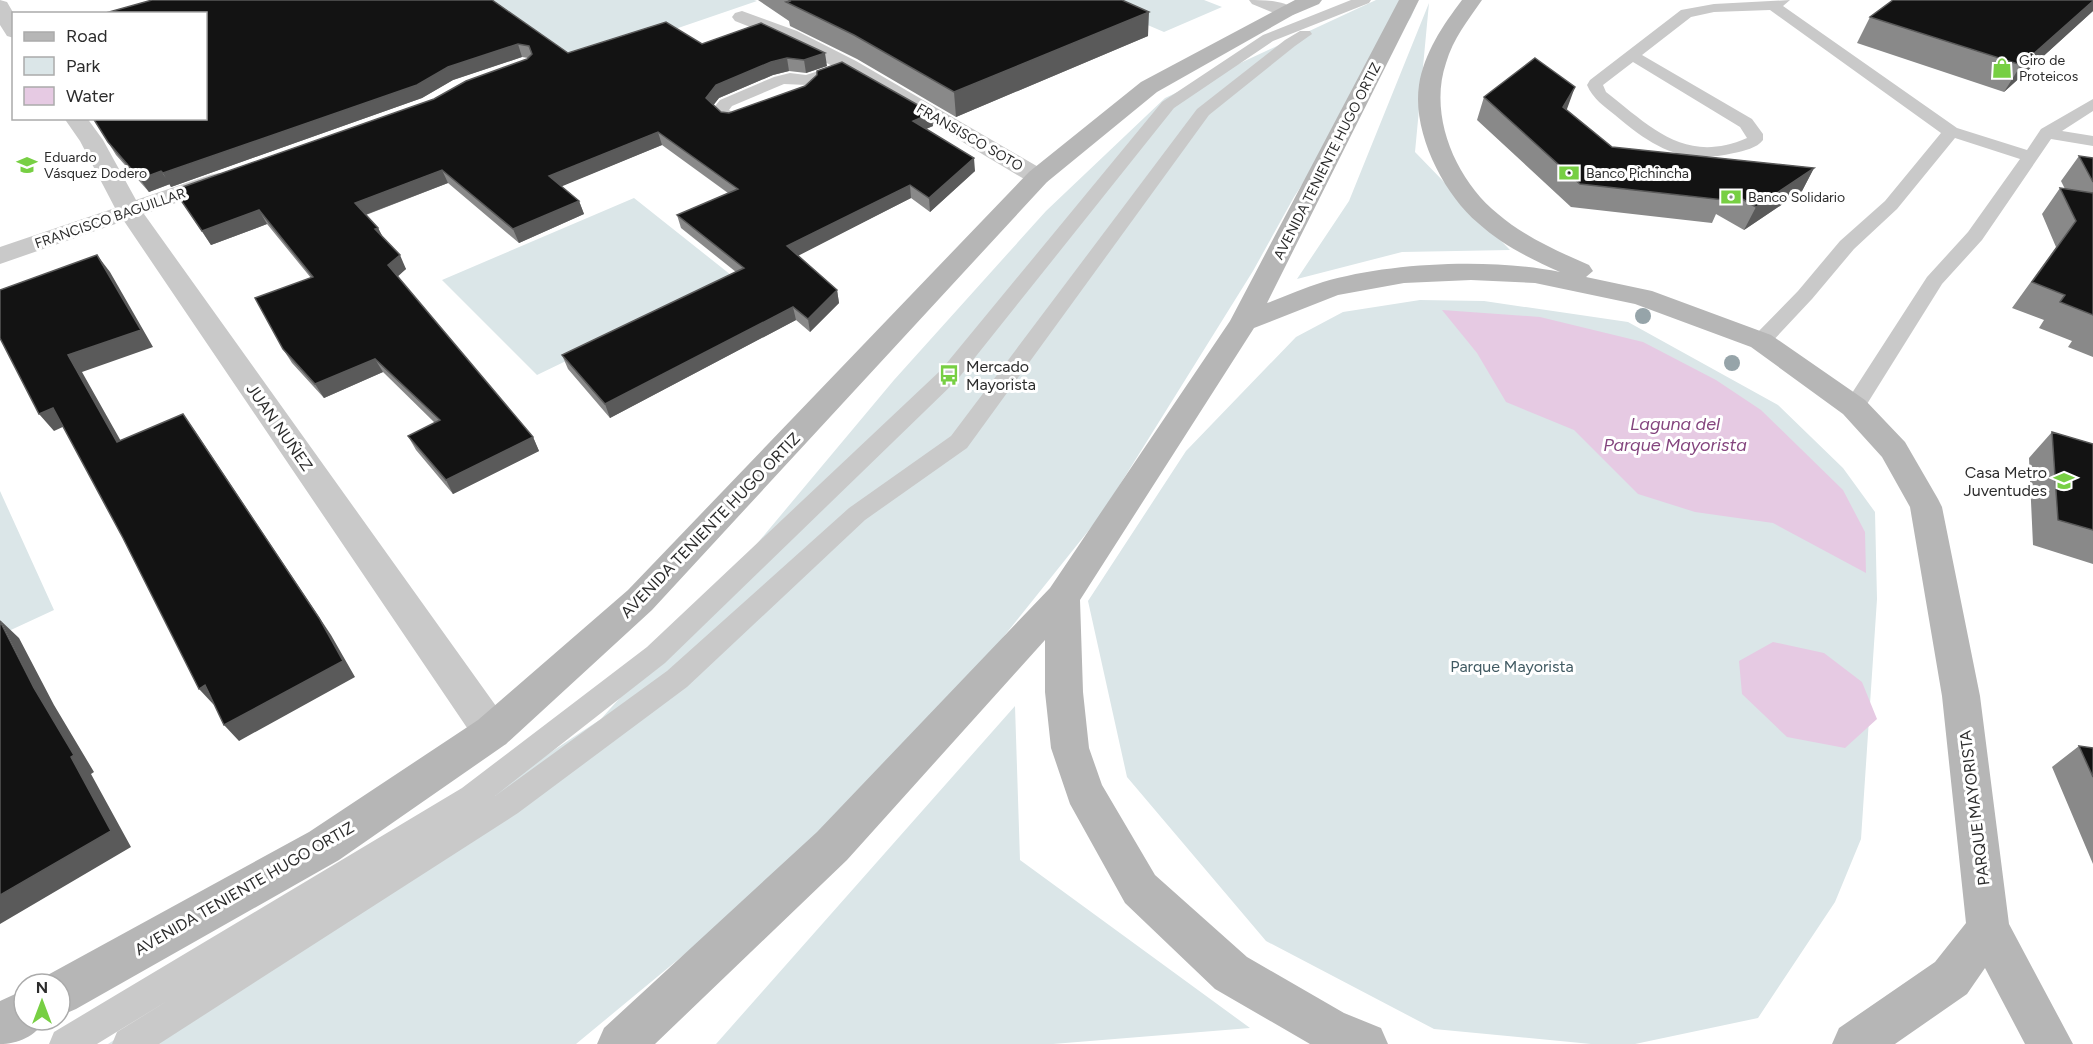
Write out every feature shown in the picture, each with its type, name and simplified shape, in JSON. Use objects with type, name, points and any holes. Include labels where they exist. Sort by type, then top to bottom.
[{"type":"main road","name":"AVENIDA TENIENTE HUGO ORTIZ","points":[[1244,322],[1409,0]]},
{"type":"main road","points":[[1472,0],[1442,43],[1429,86],[1427,106],[1440,150],[1449,169],[1468,199],[1486,218],[1505,232],[1549,257],[1642,297]]},
{"type":"main road","name":"AVENIDA TENIENTE HUGO ORTIZ","points":[[72,986],[324,846],[492,732],[640,600],[1038,177],[1149,87],[1286,4]]},
{"type":"main road","name":"PARQUE MAYORISTA","points":[[1244,322],[1332,288],[1404,275],[1471,272],[1535,275],[1642,297],[1761,341],[1854,407],[1894,450],[1926,507],[1961,696],[1988,929]]},
{"type":"main road","points":[[620,1044],[672,998],[832,846],[1062,598],[1244,322]]},
{"type":"main road","points":[[1062,598],[1065,692],[1070,748],[1084,791],[1140,889],[1232,973],[1330,1030],[1365,1044]]},
{"type":"main road","points":[[1855,1044],[1951,978],[1988,929],[2050,1044]]},
{"type":"street","points":[[0,6],[11,42]]},
{"type":"street","name":"FRANSISCO SOTO","points":[[742,17],[790,34],[1038,177]]},
{"type":"street","name":"JUAN NUÑEZ","points":[[76,120],[91,140],[130,212],[492,732]]},
{"type":"street","name":"FRANCISCO BAGUILLAR","points":[[0,256],[242,172]]},
{"type":"lane","points":[[66,1044],[472,797],[656,655],[949,375],[1168,105],[1268,38],[1366,0]]},
{"type":"lane","points":[[129,1044],[508,804],[677,679],[857,514],[959,441],[1032,346],[1203,112],[1290,43],[1366,0]]},
{"type":"lane","points":[[1632,56],[1746,123],[1755,134],[1755,140],[1741,148],[1723,151],[1684,149],[1663,143],[1599,94],[1595,86],[1632,56],[1686,13],[1714,8],[1778,3],[1951,132],[2032,157]]},
{"type":"lane","points":[[757,111],[731,119],[719,111],[726,103],[780,80],[797,78],[804,87],[849,66]]},
{"type":"lane","points":[[1854,407],[1934,281],[1975,236],[2047,133],[2093,104]]},
{"type":"lane","points":[[1761,341],[1805,295],[1847,245],[1891,205],[1951,132]]},
{"type":"lane","points":[[2047,133],[2093,141]]},
{"type":"green space","points":[[487,0],[754,0],[757,1],[573,64]]},
{"type":"green space","points":[[1089,0],[1204,0],[1222,7],[1164,32]]},
{"type":"green space","points":[[1376,0],[1418,0],[1411,17],[1294,197],[1253,271],[1101,515],[900,766],[738,910],[576,1044],[108,1044],[601,719],[745,558],[894,380],[1046,211],[1165,98]]},
{"type":"green space","points":[[1429,3],[1415,152],[1510,250],[1402,252],[1297,279],[1349,201]]},
{"type":"green space","points":[[634,198],[736,279],[537,375],[442,280]]},
{"type":"green space","name":"Parque Mayorista","points":[[1420,300],[1484,301],[1628,322],[1778,405],[1843,468],[1875,512],[1877,599],[1861,839],[1835,902],[1758,1018],[1635,1044],[1591,1044],[1434,1029],[1266,941],[1127,777],[1088,601],[1186,451],[1296,337],[1343,312]]},
{"type":"green space","points":[[0,491],[54,610],[0,635]]},
{"type":"green space","points":[[1015,706],[1020,860],[1250,1028],[1053,1044],[716,1044]]},
{"type":"water","name":"Laguna del Parque Mayorista","points":[[1442,310],[1540,317],[1643,342],[1716,380],[1761,410],[1843,490],[1865,532],[1866,573],[1773,523],[1695,512],[1638,494],[1574,430],[1506,402],[1477,353]]},
{"type":"water","points":[[1773,642],[1824,653],[1862,682],[1877,719],[1845,748],[1787,737],[1742,694],[1739,661]]},
{"type":"building","points":[[152,0],[492,0],[568,53],[666,22],[702,44],[761,23],[825,53],[804,60],[787,58],[771,62],[716,85],[706,98],[721,112],[729,113],[805,86],[817,75],[817,71],[842,62],[932,113],[913,121],[974,158],[929,198],[910,185],[787,246],[837,290],[808,319],[793,307],[605,404],[562,355],[744,268],[677,215],[738,189],[658,132],[549,176],[579,201],[513,229],[442,170],[355,203],[378,228],[375,229],[400,255],[388,265],[533,437],[446,480],[408,436],[440,420],[375,359],[315,384],[283,349],[255,298],[313,277],[259,210],[202,231],[174,190],[434,99],[466,81],[527,59],[532,54],[529,46],[518,44],[448,67],[417,85],[140,179],[108,142],[94,120],[207,120],[207,12],[109,12]]},
{"type":"building","points":[[789,0],[1122,0],[1149,12],[954,92],[854,35],[786,2]]},
{"type":"building","points":[[1893,0],[2093,1],[2021,65],[1870,17]]},
{"type":"building","points":[[1535,58],[1575,87],[1563,107],[1612,147],[1814,168],[1756,207],[1727,190],[1724,200],[1580,184],[1484,97]]},
{"type":"building","points":[[2079,156],[2093,158],[2093,182]]},
{"type":"building","points":[[2060,188],[2093,193],[2093,315],[2060,302],[2065,295],[2032,282],[2076,221]]},
{"type":"building","points":[[97,255],[141,330],[68,355],[117,442],[183,414],[319,618],[343,661],[224,725],[205,685],[199,689],[123,538],[53,408],[39,414],[0,338],[0,290]]},
{"type":"building","points":[[2052,432],[2093,444],[2093,530],[2058,520]]},
{"type":"building","points":[[0,621],[34,688],[74,755],[71,757],[111,831],[0,895]]},
{"type":"building","points":[[2079,746],[2093,748],[2093,777]]},
{"type":"place","name":"Giro de Proteicos","points":[[2002,68]]},
{"type":"place","name":"Eduardo Vásquez Dodero","points":[[27,165]]},
{"type":"place","name":"Banco Pichincha","points":[[1569,173]]},
{"type":"place","name":"Banco Solidario","points":[[1731,197]]},
{"type":"place","name":"Mercado Mayorista","points":[[949,375]]},
{"type":"place","name":"Casa Metro Juventudes","points":[[2064,481]]}]
